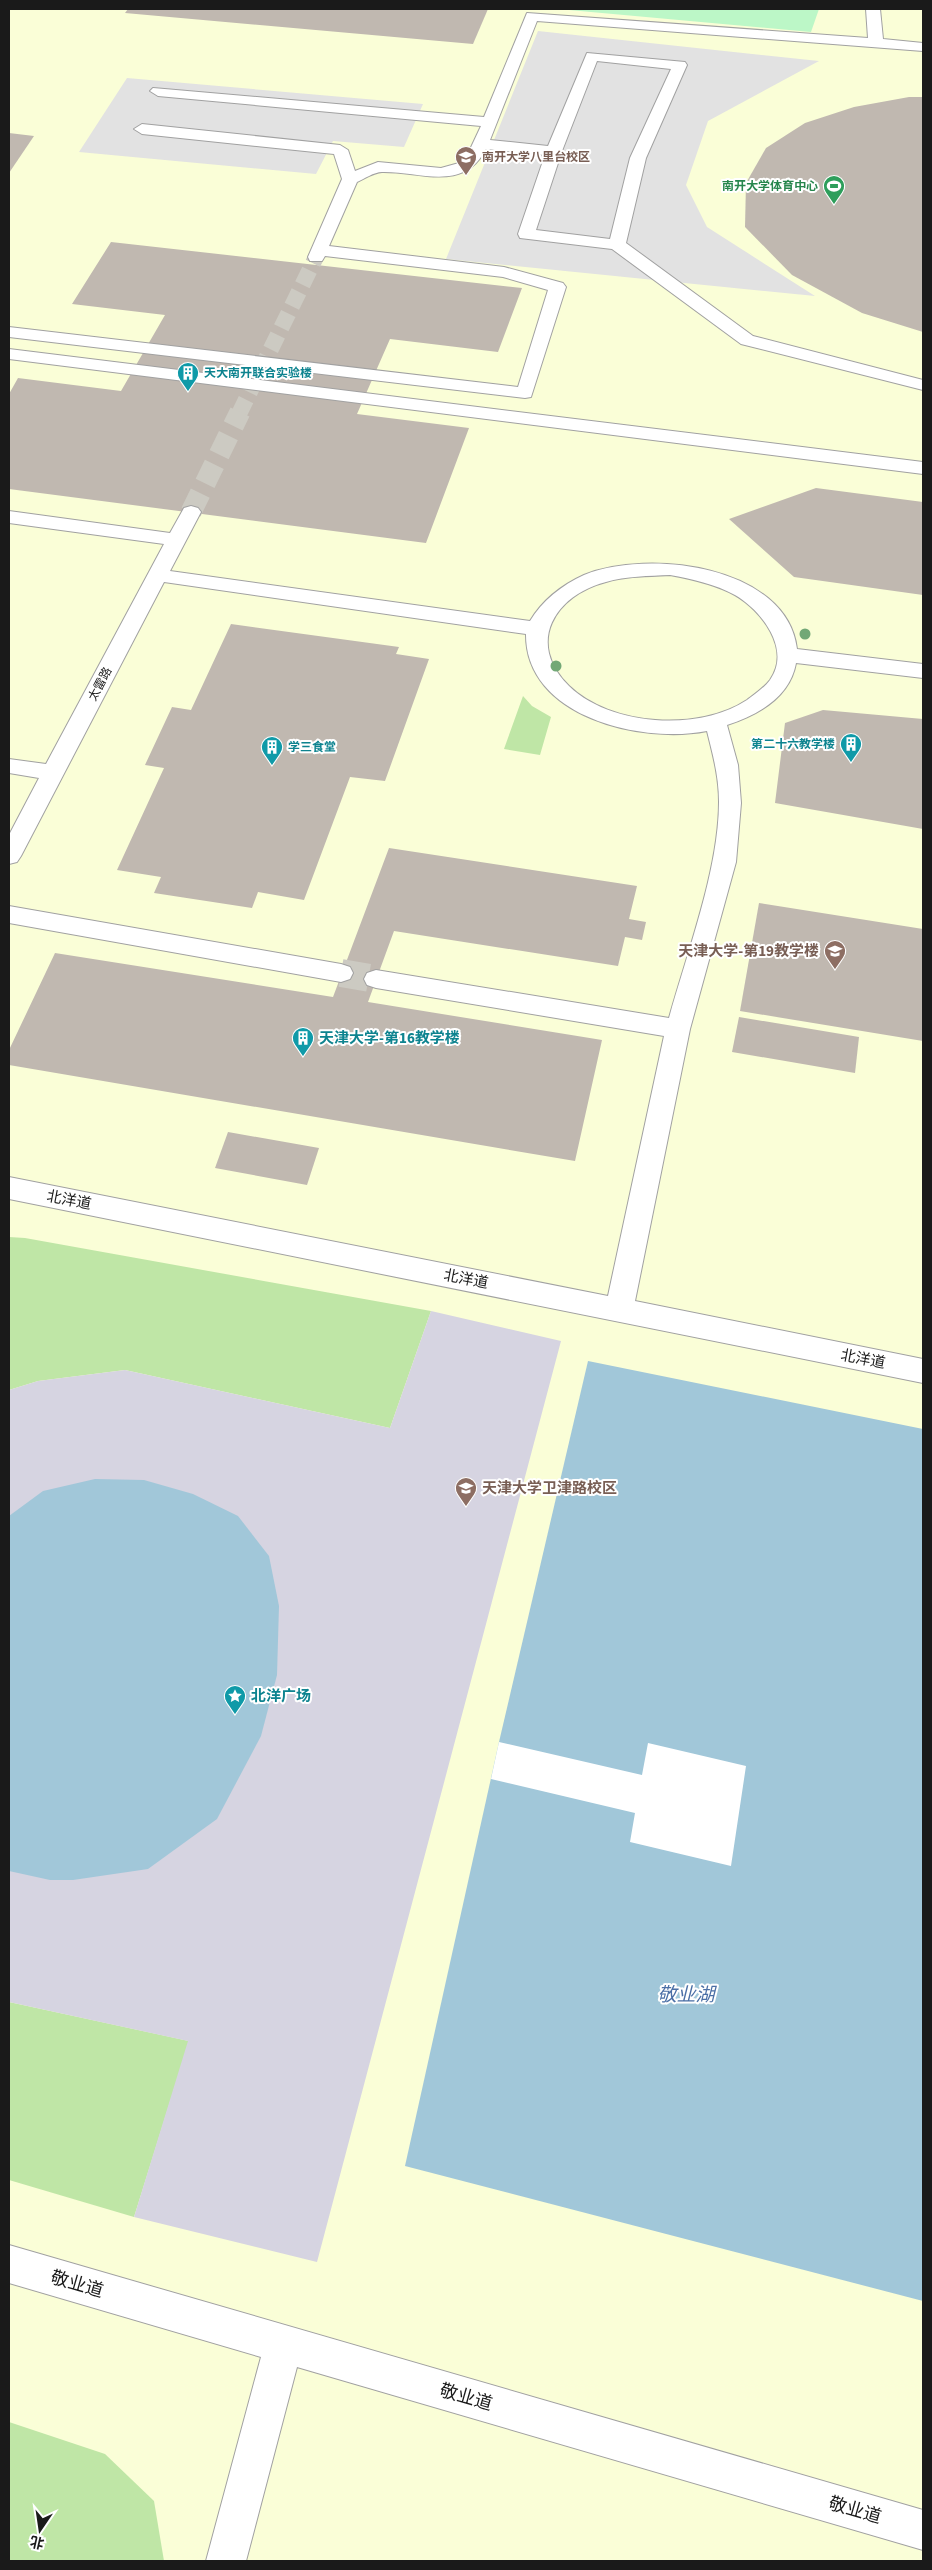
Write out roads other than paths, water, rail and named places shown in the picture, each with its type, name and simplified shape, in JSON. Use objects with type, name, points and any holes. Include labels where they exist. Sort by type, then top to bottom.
[{"type":"street","points":[[873,9],[876,43]]},
{"type":"street","points":[[9,332],[525,393],[558,287],[504,272],[317,254],[350,179],[378,166],[442,172],[465,166],[472,161],[481,144],[532,12],[923,47]]},
{"type":"street","points":[[618,245],[638,158],[680,64],[592,56],[554,151],[526,234],[618,245],[747,340],[923,385]]},
{"type":"street","points":[[158,90],[489,122]]},
{"type":"street","points":[[142,129],[340,150],[350,179]]},
{"type":"street","points":[[481,144],[554,151]]},
{"type":"street","points":[[9,354],[923,468]]},
{"type":"street","name":"太雷路","points":[[9,856],[191,512]]},
{"type":"street","points":[[9,517],[176,540]]},
{"type":"street","points":[[670,569],[707,576],[740,589],[766,608],[783,631],[788,655],[779,683],[753,706],[715,722],[678,728],[640,726],[604,716],[574,701],[551,681],[539,658],[537,629],[548,611],[569,592],[598,578],[633,570],[670,569]]},
{"type":"street","points":[[158,574],[537,629]]},
{"type":"street","points":[[788,655],[923,671]]},
{"type":"street","points":[[619,1310],[678,1029],[724,862],[730,803],[727,765],[715,722]]},
{"type":"street","points":[[9,766],[53,772]]},
{"type":"street","points":[[9,914],[342,974]]},
{"type":"street","points":[[376,979],[678,1029]]},
{"type":"street","name":"北洋道","points":[[9,1188],[923,1371]]},
{"type":"street","name":"敬业道","points":[[9,2264],[923,2530]]},
{"type":"street","points":[[226,2561],[284,2344]]},
{"type":"water","name":"敬业湖","points":[[588,1361],[923,1429],[923,2301],[405,2166],[499,1742]]},
{"type":"water","points":[[95,1479],[144,1480],[193,1494],[238,1516],[269,1556],[279,1606],[277,1675],[261,1736],[217,1819],[148,1869],[73,1880],[50,1880],[9,1871],[9,1516],[43,1491]]},
{"type":"tunnel","points":[[239,414],[316,257]]},
{"type":"tunnel","points":[[191,512],[240,412]]},
{"type":"tunnel","points":[[341,973],[376,979]]},
{"type":"place","name":"南开大学八里台校区","points":[[466,176]]},
{"type":"place","name":"南开大学体育中心","points":[[834,205]]},
{"type":"place","name":"天大南开联合实验楼","points":[[188,392]]},
{"type":"place","name":"第二十六教学楼","points":[[851,763]]},
{"type":"place","name":"学三食堂","points":[[272,766]]},
{"type":"place","name":"天津大学-第19教学楼","points":[[835,970]]},
{"type":"place","name":"天津大学-第16教学楼","points":[[303,1057]]},
{"type":"place","name":"天津大学卫津路校区","points":[[466,1507]]},
{"type":"place","name":"北洋广场","points":[[235,1715]]}]
